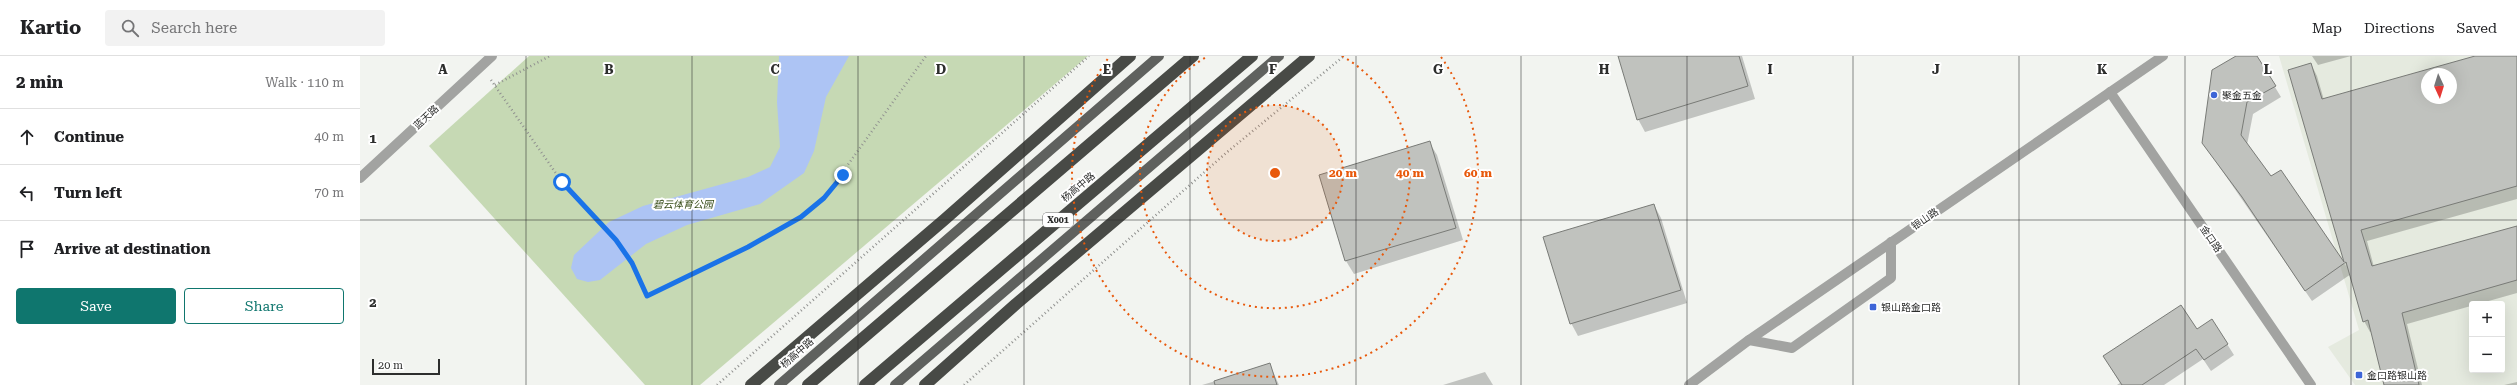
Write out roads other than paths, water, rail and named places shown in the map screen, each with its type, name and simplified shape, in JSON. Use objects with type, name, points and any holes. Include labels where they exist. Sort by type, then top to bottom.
[{"type":"highway","points":[[751,385],[944,220],[1130,56]]},
{"type":"highway","points":[[808,385],[1192,56]]},
{"type":"highway","name":"杨高中路","points":[[865,385],[1252,56]]},
{"type":"highway","points":[[925,385],[1016,304],[1309,56]]},
{"type":"main road","name":"杨高中路","points":[[778,385],[1159,56]]},
{"type":"main road","name":"X001","points":[[895,385],[1279,56]]},
{"type":"street","name":"蓝天路","points":[[360,178],[492,56]]},
{"type":"street","name":"银山路","points":[[1689,385],[1749,340],[2163,56]]},
{"type":"street","name":"金口路","points":[[2110,92],[2311,385]]},
{"type":"street","points":[[1749,340],[1792,348],[1891,278],[1891,242]]},
{"type":"water","points":[[779,56],[849,56],[826,97],[814,151],[804,173],[760,204],[687,225],[646,244],[600,280],[588,282],[577,279],[571,268],[574,255],[609,222],[643,206],[748,177],[770,167],[780,147],[777,102]]},
{"type":"place","name":"聚金五金","points":[[2214,95]]},
{"type":"place","name":"银山路金口路","points":[[1873,307]]},
{"type":"place","name":"金口路银山路","points":[[2359,375]]},
{"type":"park label","name":"碧云体育公园","points":[[683,204]]}]
